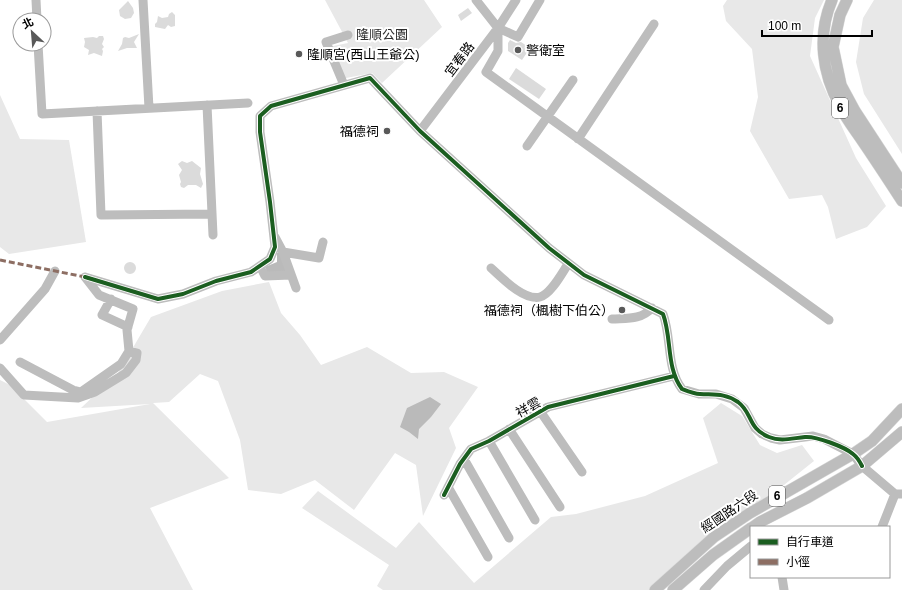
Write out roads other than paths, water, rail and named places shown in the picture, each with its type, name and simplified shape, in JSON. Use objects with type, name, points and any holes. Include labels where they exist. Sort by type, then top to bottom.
[{"type":"main road","name":"6","points":[[832,0],[828,10],[824,31],[823,56],[826,74],[840,107],[902,201]]},
{"type":"main road","name":"6","points":[[848,0],[840,15],[833,47],[841,85],[855,111],[902,183]]},
{"type":"main road","name":"經國路六段","points":[[655,590],[714,537],[754,510],[853,454],[872,441],[902,409]]},
{"type":"main road","name":"經國路六段","points":[[757,526],[862,466],[902,432]]},
{"type":"main road","points":[[754,510],[757,526]]},
{"type":"main road","name":"經國路六段","points":[[673,590],[713,555],[750,531]]},
{"type":"street","points":[[36,0],[37,12]]},
{"type":"street","points":[[143,0],[149,108]]},
{"type":"street","points":[[476,0],[498,28],[518,37],[540,0]]},
{"type":"street","name":"宜春路","points":[[420,131],[498,28],[516,0]]},
{"type":"street","points":[[578,138],[654,24]]},
{"type":"street","points":[[498,28],[498,51],[486,72],[829,320]]},
{"type":"street","points":[[344,85],[326,42],[348,35]]},
{"type":"street","points":[[38,52],[42,114],[248,103]]},
{"type":"street","points":[[20,362],[73,390],[81,392],[121,364],[129,351],[128,328],[133,308],[99,294],[85,277],[158,299],[183,294],[216,281],[251,272],[270,259],[275,247],[260,132],[260,116],[271,106],[370,78],[420,131],[568,264],[584,275],[663,314],[667,323],[674,376],[682,389],[699,394],[716,394],[732,399],[744,408],[754,428],[771,438],[780,440],[812,436],[824,439],[853,454],[862,466],[899,494],[883,526]]},
{"type":"street","points":[[527,146],[573,80]]},
{"type":"street","points":[[207,105],[213,235]]},
{"type":"street","points":[[97,111],[100,215],[212,214]]},
{"type":"street","points":[[274,234],[283,252],[296,288]]},
{"type":"street","points":[[283,252],[319,258],[323,242]]},
{"type":"street","points":[[491,268],[509,284],[530,297],[541,297],[552,288],[568,264]]},
{"type":"street","points":[[0,340],[45,289],[55,271]]},
{"type":"street","points":[[263,272],[265,276],[291,275]]},
{"type":"street","points":[[111,299],[102,315],[128,328]]},
{"type":"street","points":[[612,319],[642,316],[647,314],[652,308]]},
{"type":"street","points":[[0,368],[24,395],[78,398],[94,392],[126,373],[136,360],[137,353],[129,351]]},
{"type":"street","name":"祥雲","points":[[488,557],[446,491],[471,449],[548,407],[674,376]]},
{"type":"street","points":[[540,411],[582,472]]},
{"type":"street","points":[[508,429],[560,507]]},
{"type":"street","points":[[489,440],[535,520]]},
{"type":"street","points":[[464,459],[509,538]]},
{"type":"street","points":[[704,590],[727,566],[750,547]]},
{"type":"street","points":[[782,578],[784,590]]},
{"type":"place","name":"警衛室","points":[[518,50]]},
{"type":"place","name":"隆順宮(西山王爺公)","points":[[299,54]]},
{"type":"place","name":"福德祠","points":[[387,131]]},
{"type":"place","name":"福德祠（楓樹下伯公）","points":[[622,310]]},
{"type":"park label","name":"隆順公園","points":[[382,34]]}]
